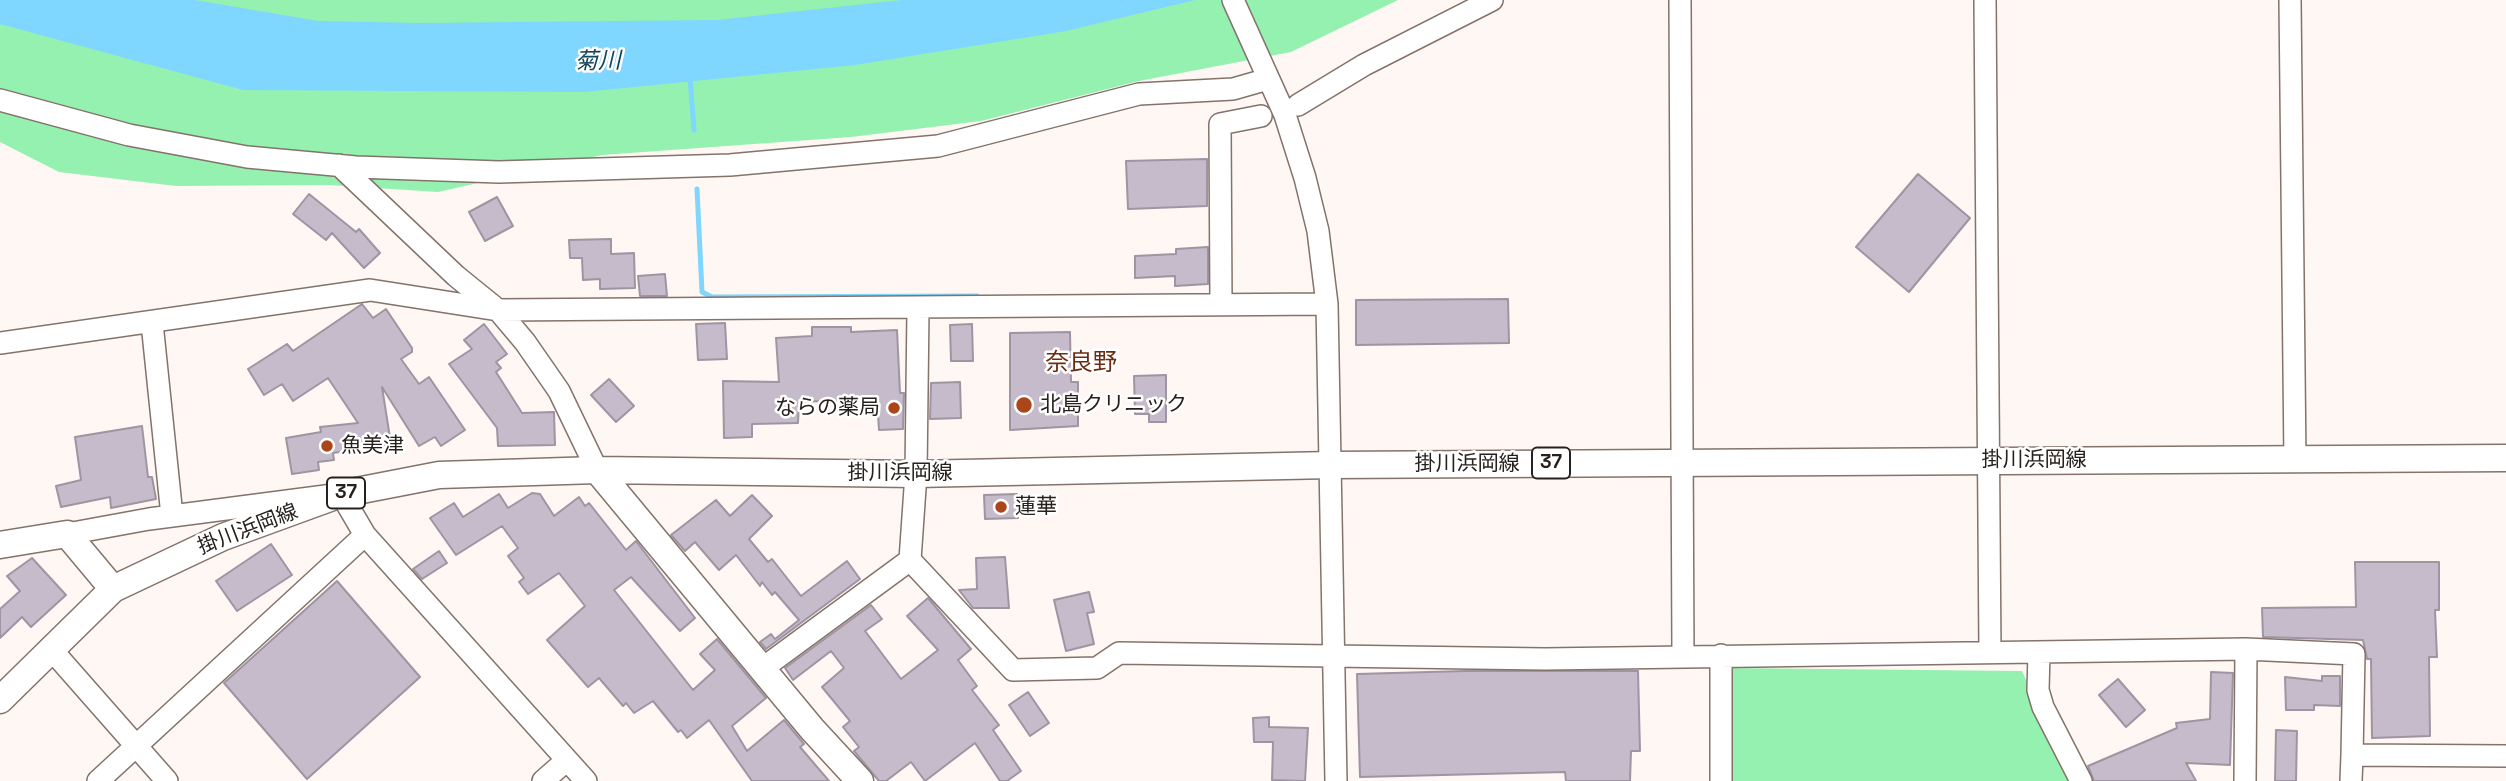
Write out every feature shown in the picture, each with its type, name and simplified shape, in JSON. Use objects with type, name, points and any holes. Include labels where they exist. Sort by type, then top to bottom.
[{"type":"main road","name":"掛川浜岡線","points":[[0,700],[113,589],[223,537],[341,494],[439,475],[597,470],[916,474],[1331,465],[2506,458]]},
{"type":"main road","points":[[597,470],[812,729],[860,781]]},
{"type":"main road","points":[[0,545],[67,534],[113,589]]},
{"type":"street","points":[[1233,0],[1285,115],[1306,178],[1318,231],[1327,303],[1336,781]]},
{"type":"street","points":[[1298,105],[1364,65],[1492,0]]},
{"type":"street","points":[[1680,0],[1682,655]]},
{"type":"street","points":[[1985,0],[1986,460],[1990,651]]},
{"type":"street","points":[[2290,0],[2295,461]]},
{"type":"street","points":[[0,100],[129,135],[247,157],[340,165],[499,172],[744,164],[938,146],[1139,94],[1233,89],[1267,76]]},
{"type":"street","points":[[1221,305],[1220,124],[1262,116]]},
{"type":"street","points":[[340,165],[456,276],[498,310],[559,391],[597,470]]},
{"type":"street","points":[[0,343],[152,323],[370,289],[498,310],[918,309],[1327,303]]},
{"type":"street","points":[[918,309],[916,474],[910,560],[1013,670],[1097,668],[1119,653],[1545,659],[1721,654],[2246,649],[2354,654],[2351,781]]},
{"type":"street","points":[[152,323],[172,516]]},
{"type":"street","points":[[67,534],[172,516],[341,494],[365,535],[586,781]]},
{"type":"street","points":[[98,781],[365,535]]},
{"type":"street","points":[[763,668],[910,560]]},
{"type":"street","points":[[50,648],[167,781]]},
{"type":"street","points":[[2245,781],[2246,649]]},
{"type":"street","points":[[2039,653],[2038,690],[2043,707],[2081,781]]},
{"type":"street","points":[[1721,654],[1721,781]]},
{"type":"street","points":[[2351,755],[2506,756]]},
{"type":"street","points":[[542,781],[567,760]]},
{"type":"green space","points":[[0,0],[1398,0],[1291,52],[1139,81],[981,121],[851,137],[602,155],[438,192],[330,185],[176,186],[59,172],[0,142]]},
{"type":"green space","points":[[1727,668],[2022,671],[2072,781],[1727,781]]},
{"type":"water","name":"菊川","points":[[0,0],[195,0],[318,21],[420,23],[717,20],[902,0],[1195,0],[1066,31],[855,65],[584,92],[243,90],[0,24]]},
{"type":"building","points":[[1207,159],[1207,206],[1128,209],[1126,161]]},
{"type":"building","points":[[1918,174],[1970,218],[1909,292],[1856,247]]},
{"type":"building","points":[[309,194],[356,232],[359,229],[380,253],[364,268],[332,233],[326,240],[293,214]]},
{"type":"building","points":[[497,197],[513,226],[485,241],[469,212]]},
{"type":"building","points":[[611,239],[611,254],[634,253],[635,288],[600,289],[600,279],[583,280],[582,258],[570,258],[569,240]]},
{"type":"building","points":[[1208,247],[1208,284],[1175,286],[1175,276],[1135,278],[1135,256],[1176,254],[1176,249]]},
{"type":"building","points":[[665,274],[667,296],[640,296],[638,276]]},
{"type":"building","points":[[1508,299],[1509,343],[1356,345],[1356,300]]},
{"type":"building","points":[[362,304],[373,318],[386,309],[412,348],[412,352],[401,359],[419,384],[429,377],[465,430],[441,446],[435,437],[419,446],[382,387],[391,444],[333,453],[334,460],[318,462],[319,470],[292,474],[286,438],[321,432],[320,427],[358,423],[328,378],[293,401],[282,384],[264,395],[248,369],[287,344],[293,351]]},
{"type":"building","points":[[725,323],[727,359],[698,360],[696,324]]},
{"type":"building","points":[[484,324],[507,354],[496,362],[501,368],[496,372],[522,413],[554,412],[555,445],[498,446],[497,428],[449,364],[472,349],[464,340]]},
{"type":"building","points":[[972,324],[973,361],[951,361],[950,325]]},
{"type":"building","points":[[812,327],[851,327],[851,332],[897,330],[900,393],[904,393],[903,429],[879,430],[877,399],[799,402],[798,423],[752,424],[752,437],[724,438],[723,381],[779,382],[776,338],[812,336]]},
{"type":"building","name":"北島クリニック","points":[[1070,332],[1071,382],[1078,382],[1078,426],[1010,430],[1010,333]]},
{"type":"building","points":[[1166,375],[1166,422],[1149,422],[1149,414],[1135,414],[1134,376]]},
{"type":"building","points":[[609,379],[634,406],[616,422],[591,395]]},
{"type":"building","points":[[960,382],[961,418],[930,419],[931,383]]},
{"type":"building","points":[[142,426],[148,477],[152,477],[156,499],[111,508],[110,497],[61,507],[56,486],[81,480],[75,437]]},
{"type":"building","points":[[532,493],[540,494],[554,516],[579,497],[585,506],[589,503],[626,550],[636,541],[695,618],[680,631],[631,577],[614,590],[693,690],[715,670],[700,654],[717,639],[766,698],[732,726],[747,751],[784,720],[804,744],[800,747],[829,781],[752,781],[709,720],[687,738],[681,730],[678,732],[653,701],[634,713],[626,703],[623,706],[599,678],[588,687],[547,640],[585,606],[559,573],[528,594],[519,582],[524,578],[508,556],[518,548],[502,526],[456,555],[430,518],[454,503],[463,517],[499,494],[508,508]]},
{"type":"building","name":"蓮華","points":[[1017,494],[1018,518],[985,519],[984,495]]},
{"type":"building","points":[[752,495],[772,516],[749,539],[768,562],[772,559],[801,596],[847,561],[860,579],[766,649],[760,642],[771,634],[775,639],[799,620],[775,592],[772,595],[762,582],[760,586],[736,555],[719,570],[695,542],[685,551],[671,535],[716,500],[730,516]]},
{"type":"building","points":[[271,544],[292,575],[237,611],[216,581]]},
{"type":"building","points":[[439,551],[447,563],[422,579],[413,569]]},
{"type":"building","points":[[1005,557],[1009,608],[973,608],[959,590],[977,589],[976,558]]},
{"type":"building","points":[[32,558],[66,595],[31,627],[22,617],[0,638],[0,609],[20,591],[7,576]]},
{"type":"building","points":[[2355,562],[2439,562],[2439,610],[2435,610],[2437,657],[2429,657],[2430,736],[2372,738],[2371,659],[2367,659],[2363,640],[2263,637],[2262,608],[2356,607]]},
{"type":"building","points":[[337,581],[420,677],[307,779],[224,683]]},
{"type":"building","points":[[1089,592],[1094,612],[1087,613],[1094,644],[1066,651],[1054,600]]},
{"type":"building","points":[[928,598],[971,649],[958,660],[977,686],[972,690],[999,725],[993,730],[1021,771],[1007,781],[1000,781],[975,743],[925,781],[911,762],[886,781],[879,781],[854,751],[859,747],[843,727],[850,721],[822,687],[844,668],[831,651],[793,680],[785,668],[871,605],[882,619],[865,631],[901,679],[938,650],[907,616]]},
{"type":"building","points":[[1638,671],[1640,751],[1631,751],[1630,781],[1566,781],[1565,772],[1360,777],[1357,674]]},
{"type":"building","points":[[2211,672],[2233,673],[2230,765],[2186,763],[2196,781],[2094,781],[2088,766],[2177,728],[2176,723],[2210,719]]},
{"type":"building","points":[[2322,676],[2340,676],[2340,706],[2314,705],[2314,710],[2286,710],[2285,677],[2322,681]]},
{"type":"building","points":[[2118,679],[2145,710],[2126,727],[2099,695]]},
{"type":"building","points":[[1028,692],[1049,723],[1030,736],[1009,705]]},
{"type":"building","points":[[1269,717],[1269,727],[1308,728],[1305,781],[1272,780],[1273,742],[1254,742],[1253,718]]},
{"type":"building","points":[[2276,730],[2297,731],[2296,781],[2275,781]]},
{"type":"waterway","points":[[690,77],[694,130]]},
{"type":"waterway","points":[[697,189],[702,292],[712,297],[977,296]]},
{"type":"place","name":"北島クリニック","points":[[1024,405]]},
{"type":"place","name":"ならの薬局","points":[[894,408]]},
{"type":"place","name":"魚美津","points":[[327,446]]},
{"type":"place","name":"蓮華","points":[[1001,507]]},
{"type":"district","name":"奈良野","points":[[1081,363]]}]
